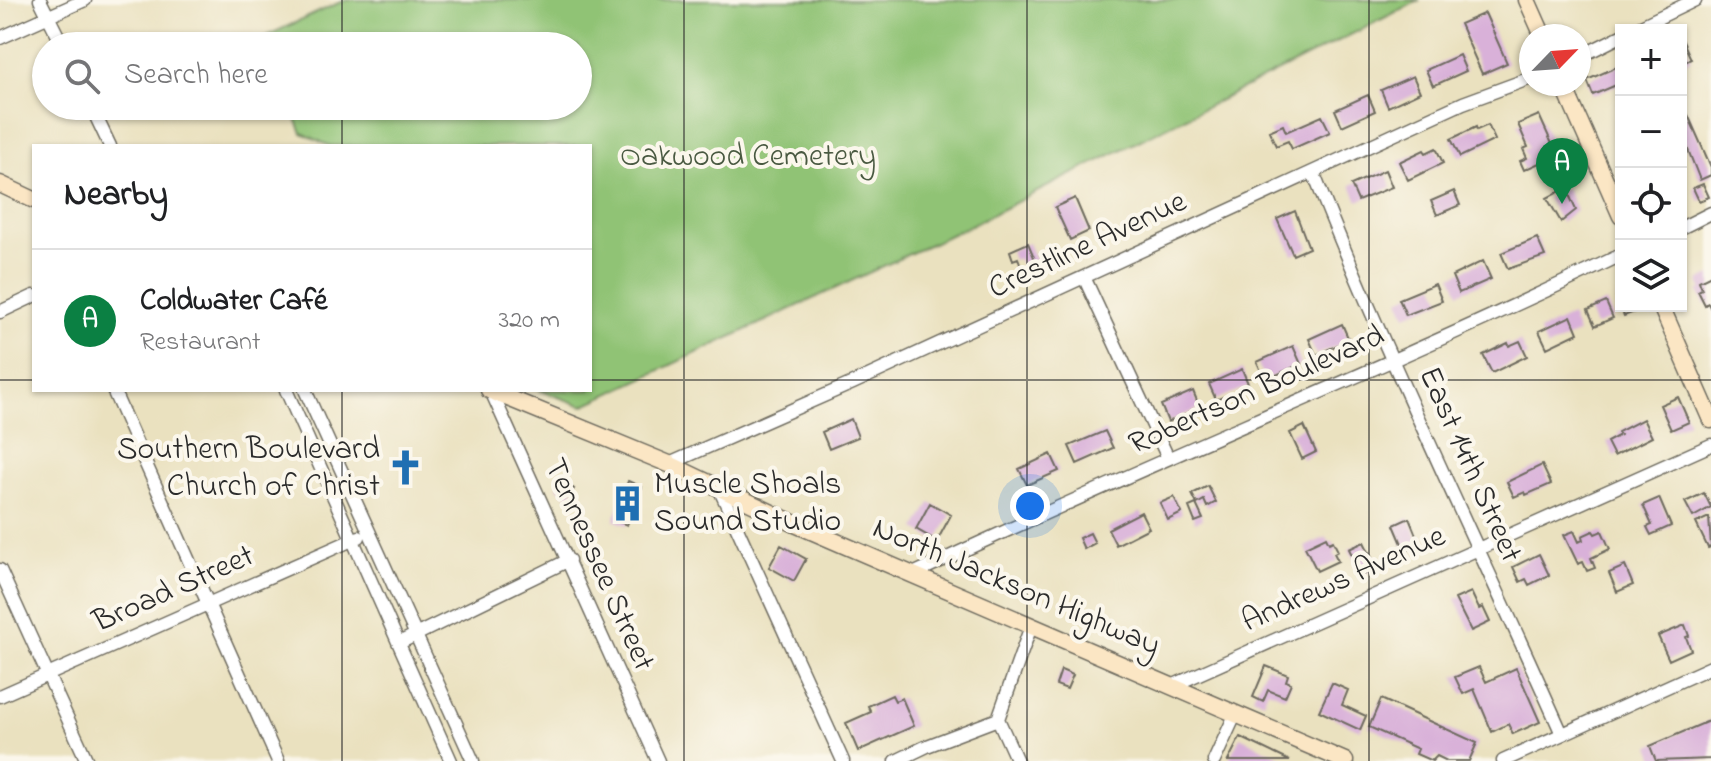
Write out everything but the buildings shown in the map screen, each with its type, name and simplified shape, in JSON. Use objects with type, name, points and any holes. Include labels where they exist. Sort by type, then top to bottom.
[{"type":"main road","points":[[1527,0],[1538,24]]},
{"type":"main road","points":[[1568,96],[1615,202]]},
{"type":"main road","points":[[0,184],[32,199]]},
{"type":"main road","points":[[1664,312],[1711,420]]},
{"type":"main road","name":"North Jackson Highway","points":[[495,392],[669,464],[795,524],[1345,761]]},
{"type":"street","points":[[40,0],[56,32]]},
{"type":"street","points":[[0,38],[85,0]]},
{"type":"street","points":[[1645,24],[1695,0]]},
{"type":"street","points":[[1591,51],[1615,39]]},
{"type":"street","name":"Crestline Avenue","points":[[669,464],[1463,103],[1519,82]]},
{"type":"street","points":[[98,120],[109,144]]},
{"type":"street","name":"East 14th Street","points":[[1313,172],[1393,361],[1562,734]]},
{"type":"street","points":[[1687,225],[1711,213]]},
{"type":"street","name":"Robertson Boulevard","points":[[913,574],[1168,458],[1393,361],[1615,258]]},
{"type":"street","points":[[1084,277],[1168,458]]},
{"type":"street","points":[[0,312],[32,297]]},
{"type":"street","points":[[114,392],[278,761]]},
{"type":"street","points":[[287,392],[451,761]]},
{"type":"street","points":[[306,392],[473,761]]},
{"type":"street","name":"Tennessee Street","points":[[491,392],[658,761]]},
{"type":"street","name":"Andrews Avenue","points":[[1174,685],[1711,445]]},
{"type":"street","points":[[719,488],[843,761]]},
{"type":"street","name":"Broad Street","points":[[0,696],[369,532]]},
{"type":"street","points":[[399,643],[569,560]]},
{"type":"street","points":[[0,570],[87,761]]},
{"type":"street","points":[[1017,761],[998,719],[1031,626]]},
{"type":"street","points":[[1503,761],[1711,667]]},
{"type":"street","points":[[1214,761],[1236,713]]},
{"type":"street","points":[[896,761],[998,719]]},
{"type":"green space","name":"Oakwood Cemetery","points":[[345,0],[1420,0],[967,227],[583,406],[544,392],[592,392],[592,144],[326,144],[302,133],[297,120],[592,120],[592,32],[275,32]]},
{"type":"place","name":"Coldwater Café","points":[[1562,204]]},
{"type":"place","name":"Southern Boulevard Church of Christ","points":[[406,468]]},
{"type":"place","name":"Muscle Shoals Sound Studio","points":[[628,503]]}]
